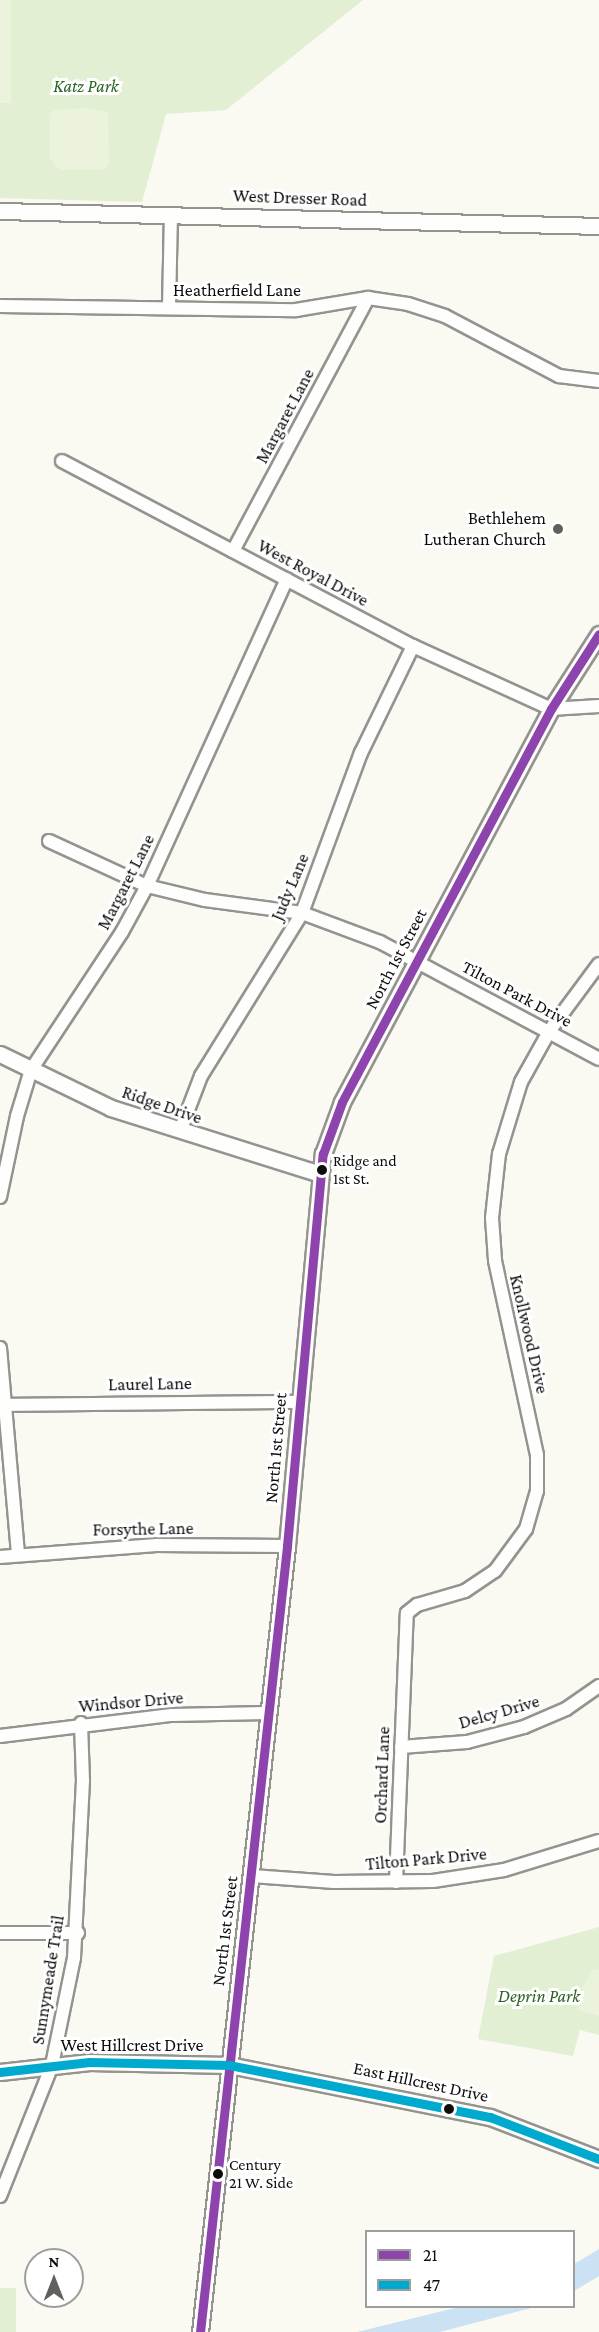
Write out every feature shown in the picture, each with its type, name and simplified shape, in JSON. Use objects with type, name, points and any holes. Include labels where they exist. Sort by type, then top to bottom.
[{"type":"street","name":"West Dresser Road","points":[[0,210],[599,226]]},
{"type":"street","points":[[169,308],[171,214]]},
{"type":"street","name":"Heatherfield Lane","points":[[0,306],[303,310],[368,298],[408,304],[445,316],[548,372],[599,381]]},
{"type":"street","name":"Margaret Lane","points":[[233,551],[368,298]]},
{"type":"street","name":"West Royal Drive","points":[[62,461],[413,646],[550,709]]},
{"type":"street","name":"Margaret Lane","points":[[0,1197],[16,1116],[31,1070],[122,932],[147,886],[287,579]]},
{"type":"street","name":"North 1st Street","points":[[200,2332],[252,1876],[266,1713],[287,1546],[320,1174],[327,1138],[342,1102],[550,709],[599,633]]},
{"type":"street","name":"Judy Lane","points":[[180,1131],[201,1076],[302,913],[361,753],[413,646]]},
{"type":"street","points":[[550,709],[599,706]]},
{"type":"street","name":"Tilton Park Drive","points":[[49,841],[147,886],[205,900],[302,913],[380,942],[550,1030],[599,1059]]},
{"type":"street","name":"Knollwood Drive","points":[[404,1669],[407,1613],[417,1605],[465,1591],[495,1571],[516,1548],[535,1504],[537,1455],[497,1280],[492,1218],[499,1154],[508,1118],[521,1082],[550,1030],[599,964]]},
{"type":"street","name":"Ridge Drive","points":[[0,1054],[111,1108],[320,1174]]},
{"type":"street","points":[[0,1348],[3,1405],[18,1554]]},
{"type":"street","name":"Laurel Lane","points":[[3,1405],[300,1402]]},
{"type":"street","name":"Forsythe Lane","points":[[0,1557],[157,1545],[287,1546]]},
{"type":"street","name":"Orchard Lane","points":[[396,1882],[404,1669]]},
{"type":"street","name":"Delcy Drive","points":[[401,1747],[467,1742],[524,1727],[566,1709],[599,1686]]},
{"type":"street","name":"Windsor Drive","points":[[0,1736],[81,1723],[172,1715],[266,1713]]},
{"type":"street","name":"Sunnymeade Trail","points":[[0,2196],[52,2065],[78,1933],[81,1723]]},
{"type":"street","name":"Tilton Park Drive","points":[[252,1876],[396,1882],[504,1870],[599,1841]]},
{"type":"street","points":[[0,1933],[78,1933]]},
{"type":"street","name":"West Hillcrest Drive","points":[[0,2072],[52,2065],[134,2062],[229,2065]]},
{"type":"street","name":"East Hillcrest Drive","points":[[229,2065],[490,2117],[599,2159]]},
{"type":"green space","name":"Katz Park","points":[[0,0],[363,0],[226,110],[166,114],[142,202],[0,198]]},
{"type":"green space","points":[[0,0],[11,0],[11,103],[0,103]]},
{"type":"green space","points":[[85,108],[108,112],[109,164],[103,170],[60,170],[50,159],[50,115],[54,110]]},
{"type":"green space","name":"Deprin Park","points":[[599,1927],[599,2035],[580,2030],[573,2056],[478,2039],[494,1956]]},
{"type":"green space","points":[[599,1969],[599,2016],[578,2010],[580,1992],[593,1970]]},
{"type":"green space","points":[[0,2288],[16,2288],[16,2332],[0,2332]]},
{"type":"water","points":[[599,2249],[599,2276],[575,2290],[575,2263]]},
{"type":"water","points":[[455,2308],[531,2308],[440,2332],[357,2332]]},
{"type":"transit line","name":"21","points":[[200,2332],[287,1546],[323,1154],[342,1102],[551,709],[599,634]]},
{"type":"transit line","name":"47","points":[[0,2072],[89,2062],[229,2065],[490,2117],[599,2159]]},
{"type":"place","name":"Bethlehem Lutheran Church","points":[[558,529]]},
{"type":"place","name":"Ridge and 1st St.","points":[[322,1170]]},
{"type":"place","name":"Century 21 W. Side","points":[[218,2174]]}]
